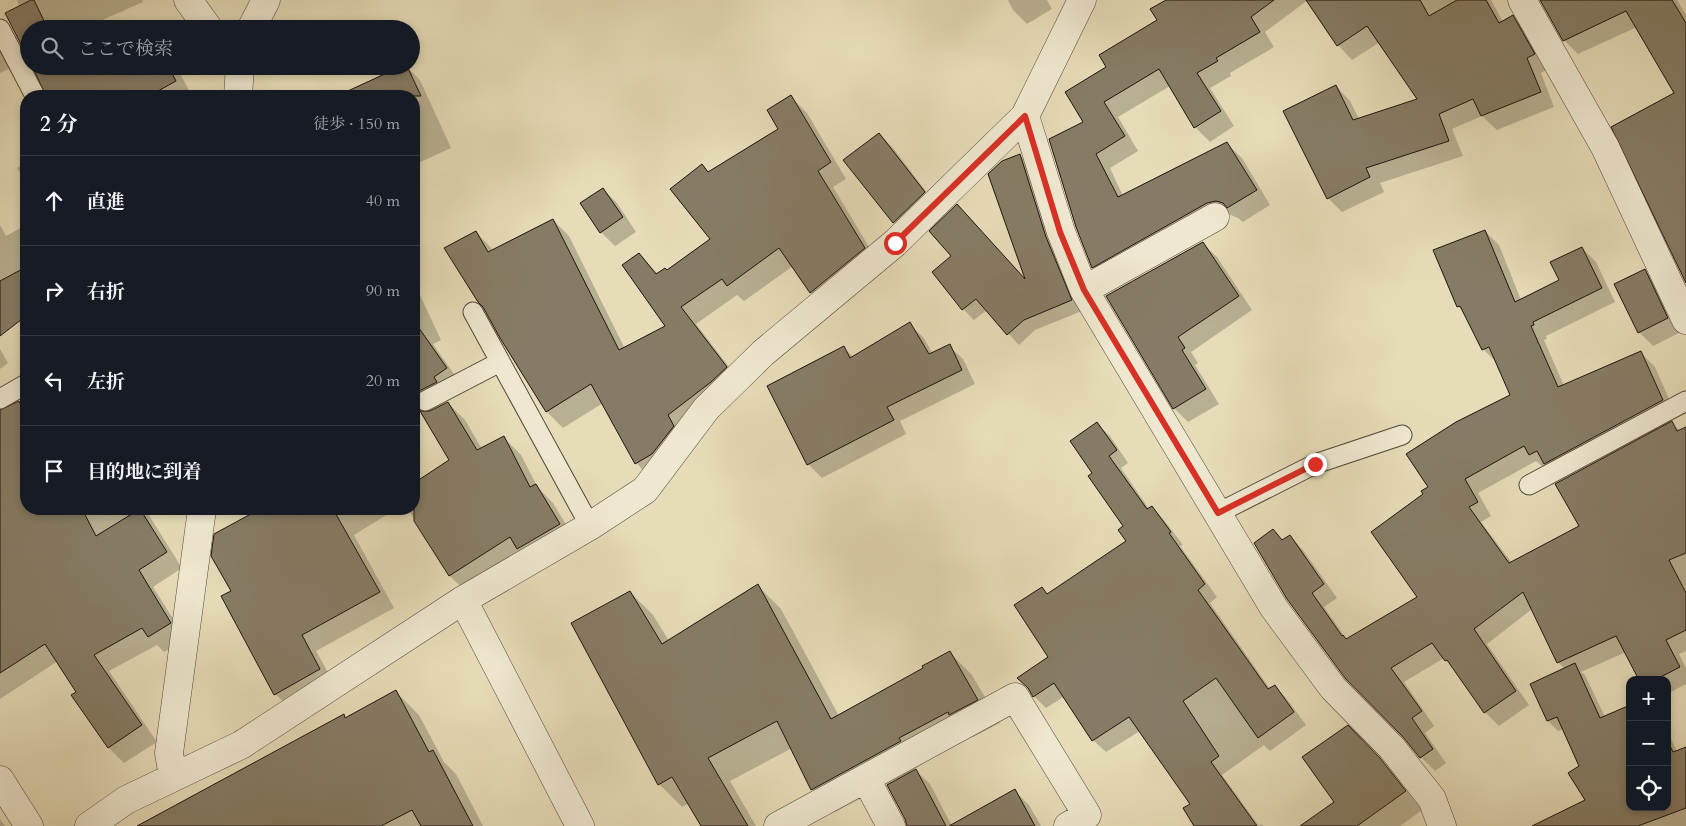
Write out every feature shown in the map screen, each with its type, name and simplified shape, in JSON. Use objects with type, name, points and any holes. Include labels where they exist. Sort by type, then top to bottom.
[{"type":"street","points":[[188,0],[202,20]]},
{"type":"street","points":[[256,20],[266,0]]},
{"type":"street","points":[[89,826],[126,800],[241,745],[463,600],[590,526],[645,490],[706,409],[763,353],[895,243],[1025,116],[1082,0]]},
{"type":"street","points":[[1522,0],[1605,147],[1686,320]]},
{"type":"street","points":[[1025,116],[1060,232],[1084,290],[1274,608],[1333,688],[1392,748],[1432,799],[1442,826]]},
{"type":"street","points":[[1084,290],[1215,217]]},
{"type":"street","points":[[173,777],[169,753],[201,515]]},
{"type":"street","points":[[463,600],[580,826]]},
{"type":"street","points":[[778,826],[1016,698],[1088,816],[1068,826]]},
{"type":"street","points":[[866,779],[891,826]]},
{"type":"street","points":[[0,780],[29,826]]},
{"type":"lane","points":[[0,30],[20,68]]},
{"type":"lane","points":[[24,75],[32,90]]},
{"type":"lane","points":[[473,312],[590,526]]},
{"type":"lane","points":[[425,401],[500,362]]},
{"type":"lane","points":[[0,398],[20,387]]},
{"type":"lane","points":[[1529,485],[1686,401]]},
{"type":"lane","points":[[1218,513],[1315,464],[1402,435]]},
{"type":"building","points":[[34,0],[44,20],[20,20],[20,42],[5,13]]},
{"type":"building","points":[[1166,0],[1274,0],[1251,17],[1260,32],[1216,58],[1218,61],[1197,73],[1221,111],[1194,128],[1159,69],[1104,102],[1125,136],[1096,154],[1118,197],[1227,142],[1257,190],[1227,208],[1223,203],[1216,201],[1207,203],[1092,268],[1076,227],[1049,139],[1083,122],[1065,92],[1106,67],[1099,55],[1157,20],[1150,9]]},
{"type":"building","points":[[1306,0],[1420,0],[1429,16],[1457,0],[1486,0],[1499,23],[1513,15],[1535,54],[1527,58],[1541,92],[1481,116],[1473,99],[1439,114],[1449,141],[1366,168],[1370,177],[1327,199],[1283,111],[1336,85],[1353,120],[1417,99],[1367,26],[1337,46]]},
{"type":"building","points":[[1540,0],[1672,0],[1686,23],[1686,283],[1611,127],[1674,93],[1626,11],[1563,41]]},
{"type":"building","points":[[36,75],[173,75],[176,81],[160,90],[43,90]]},
{"type":"building","points":[[382,75],[411,75],[418,90],[350,90]]},
{"type":"building","points":[[791,95],[831,162],[818,171],[865,248],[810,293],[779,248],[727,286],[722,279],[681,307],[727,367],[711,382],[668,415],[674,426],[652,454],[635,464],[591,384],[546,412],[483,307],[444,248],[476,231],[488,252],[553,219],[619,350],[665,326],[622,265],[639,253],[656,274],[665,268],[667,270],[710,239],[670,189],[702,164],[708,172],[778,129],[767,110]]},
{"type":"building","points":[[879,133],[925,192],[893,223],[843,160]]},
{"type":"building","points":[[1020,154],[1046,237],[1072,300],[1024,320],[1007,335],[976,299],[962,310],[932,272],[951,256],[929,231],[957,204],[1025,279],[988,174],[1002,161]]},
{"type":"building","points":[[603,188],[623,217],[600,233],[580,203]]},
{"type":"building","points":[[1485,230],[1515,302],[1559,280],[1550,262],[1582,247],[1602,288],[1533,322],[1534,325],[1531,326],[1558,387],[1641,351],[1663,400],[1544,464],[1537,451],[1529,455],[1524,446],[1465,479],[1478,502],[1469,507],[1509,563],[1579,526],[1555,484],[1672,421],[1677,431],[1686,427],[1686,553],[1669,560],[1686,593],[1686,630],[1666,640],[1680,667],[1663,676],[1637,676],[1616,636],[1557,663],[1523,592],[1474,629],[1516,691],[1484,713],[1447,660],[1445,661],[1432,643],[1391,668],[1422,711],[1412,718],[1433,749],[1420,758],[1403,737],[1345,678],[1287,599],[1254,543],[1273,529],[1282,540],[1290,535],[1324,584],[1312,593],[1346,639],[1417,597],[1371,532],[1423,494],[1421,491],[1428,487],[1406,454],[1456,422],[1510,395],[1489,347],[1482,350],[1460,306],[1457,307],[1433,250]]},
{"type":"building","points":[[1203,242],[1239,296],[1178,337],[1185,348],[1182,350],[1206,389],[1173,409],[1106,296]]},
{"type":"building","points":[[1645,269],[1668,318],[1638,333],[1614,284]]},
{"type":"building","points":[[20,270],[20,321],[0,336],[0,281]]},
{"type":"building","points":[[910,322],[929,354],[950,344],[962,370],[887,407],[894,420],[807,465],[767,386],[844,346],[850,358]]},
{"type":"building","points":[[420,330],[447,368],[434,377],[437,382],[420,390]]},
{"type":"building","points":[[19,401],[20,403],[20,515],[85,515],[96,536],[130,515],[144,515],[167,552],[139,570],[171,623],[148,637],[142,628],[94,655],[142,725],[108,748],[71,695],[76,692],[45,644],[0,673],[0,410]]},
{"type":"building","points":[[448,402],[477,450],[504,436],[530,487],[536,484],[560,524],[517,549],[510,537],[449,576],[414,521],[414,515],[420,515],[420,479],[449,460],[420,411],[430,411]]},
{"type":"building","points":[[1097,422],[1117,450],[1109,456],[1147,509],[1152,506],[1205,584],[1198,590],[1268,689],[1275,685],[1294,712],[1258,738],[1216,678],[1183,701],[1219,756],[1211,762],[1257,826],[1194,826],[1183,808],[1190,804],[1129,717],[1092,741],[1054,683],[1033,697],[1028,688],[1017,678],[1048,657],[1014,605],[1042,587],[1047,594],[1126,541],[1118,530],[1123,526],[1088,476],[1092,473],[1070,441]]},
{"type":"building","points":[[249,515],[336,515],[380,592],[302,635],[320,669],[274,695],[221,596],[231,591],[211,556],[214,534]]},
{"type":"building","points":[[758,584],[831,719],[950,651],[978,700],[949,715],[948,712],[899,738],[901,741],[811,790],[777,721],[708,758],[748,826],[701,826],[672,777],[658,785],[571,623],[630,591],[662,644]]},
{"type":"building","points":[[1575,663],[1600,718],[1626,707],[1626,811],[1671,811],[1671,748],[1673,752],[1686,747],[1686,808],[1638,826],[1532,826],[1585,800],[1568,773],[1579,766],[1557,717],[1547,721],[1530,684]]},
{"type":"building","points":[[396,690],[429,752],[433,750],[473,826],[421,826],[412,810],[381,826],[137,826],[344,714],[345,718]]},
{"type":"building","points":[[1348,725],[1380,758],[1406,791],[1357,826],[1300,826],[1334,802],[1302,757]]},
{"type":"building","points":[[916,769],[946,826],[907,826],[887,785]]},
{"type":"building","points":[[1015,789],[1035,826],[949,826]]},
{"type":"route","points":[[895,243],[1025,116],[1060,232],[1084,290],[1218,513],[1315,464]]}]
